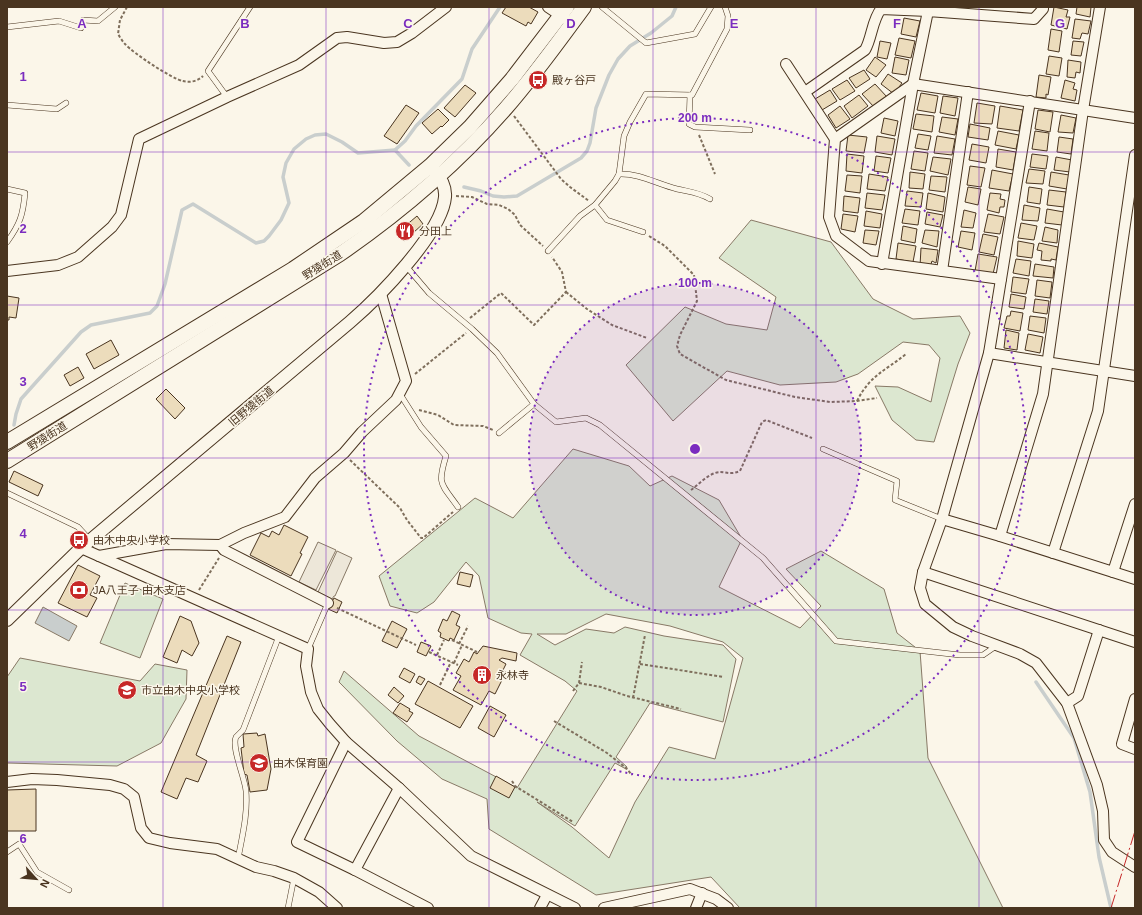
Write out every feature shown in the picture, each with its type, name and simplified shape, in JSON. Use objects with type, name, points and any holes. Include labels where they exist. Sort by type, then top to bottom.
[{"type":"main road","name":"野猿街道","points":[[7,442],[311,258],[364,221],[430,166],[486,110],[567,15],[584,7]]},
{"type":"main road","name":"野猿街道","points":[[7,461],[340,254],[372,232],[440,176],[506,108],[567,15]]},
{"type":"street","points":[[7,270],[58,265],[78,257],[112,228],[121,215],[139,139],[227,97],[300,65],[338,38],[347,37],[384,43],[397,42],[412,33],[446,7]]},
{"type":"street","points":[[548,7],[567,15]]},
{"type":"street","points":[[805,92],[865,50],[869,43],[877,14],[881,9],[1034,19],[1043,7]]},
{"type":"street","points":[[1000,536],[1043,394],[1083,110],[1100,7]]},
{"type":"street","points":[[882,264],[912,84],[928,11]]},
{"type":"street","points":[[786,64],[835,139],[829,217],[836,236],[869,261],[882,264],[1001,279]]},
{"type":"street","points":[[835,139],[912,84],[1135,118]]},
{"type":"street","points":[[942,271],[968,92]]},
{"type":"street","points":[[1030,101],[989,352],[942,519],[923,572],[920,588],[925,604],[953,627],[972,636],[1020,654],[1036,663],[1066,703],[1097,785],[1103,811],[1104,840],[1112,852],[1135,867]]},
{"type":"street","points":[[1053,553],[1098,411],[1135,155]]},
{"type":"street","name":"旧野猿街道","points":[[7,620],[90,540],[381,294],[406,266],[439,218],[443,207],[445,194],[444,185],[440,176],[430,166]]},
{"type":"street","points":[[222,548],[244,533],[285,517],[315,478],[344,453],[362,432],[396,400],[400,394],[406,381],[381,294]]},
{"type":"street","points":[[989,352],[1135,376]]},
{"type":"street","points":[[1113,572],[1135,504]]},
{"type":"street","points":[[942,519],[1135,579]]},
{"type":"street","points":[[99,556],[166,544],[222,548],[328,604]]},
{"type":"street","points":[[81,548],[308,649],[306,666],[311,692],[318,709],[346,742],[400,788],[471,856],[575,908]]},
{"type":"street","points":[[923,572],[1135,642]]},
{"type":"street","points":[[1066,703],[1078,696],[1099,630]]},
{"type":"street","points":[[1135,699],[1122,744],[1135,749]]},
{"type":"street","points":[[346,742],[297,842],[356,870],[428,908]]},
{"type":"street","points":[[7,782],[32,779],[57,780],[110,785],[124,789],[134,797],[141,828],[149,838],[217,849],[256,867],[294,878],[319,892],[337,908]]},
{"type":"street","points":[[356,870],[400,788]]},
{"type":"street","points":[[604,908],[630,905],[690,889],[716,899],[728,908]]},
{"type":"street","points":[[696,908],[702,893]]},
{"type":"street","points":[[540,908],[547,895]]},
{"type":"lane","points":[[7,27],[59,21],[81,28],[83,20],[98,21],[115,7]]},
{"type":"lane","points":[[227,97],[208,71],[250,7]]},
{"type":"lane","points":[[602,7],[646,43],[695,34],[711,7]]},
{"type":"lane","points":[[548,251],[580,216],[595,205],[615,181],[619,174],[624,136],[646,94],[692,95],[727,29],[728,16],[725,7]]},
{"type":"lane","points":[[690,95],[689,124],[695,127],[750,130]]},
{"type":"lane","points":[[7,105],[57,109],[66,103]]},
{"type":"lane","points":[[619,174],[630,174],[677,189],[701,193],[710,199]]},
{"type":"lane","points":[[7,189],[25,193],[23,212],[7,242]]},
{"type":"lane","points":[[595,205],[607,220],[643,232]]},
{"type":"lane","points":[[406,266],[429,292],[497,353],[534,404],[556,422],[586,418],[600,425],[763,558],[836,641],[960,655],[983,655],[997,645]]},
{"type":"lane","points":[[400,394],[421,427],[446,456],[441,471],[440,482],[458,507]]},
{"type":"lane","points":[[499,433],[534,404]]},
{"type":"lane","points":[[823,449],[897,481],[894,500],[942,519]]},
{"type":"lane","points":[[7,493],[78,527],[90,540]]},
{"type":"lane","points":[[308,649],[328,604]]},
{"type":"lane","points":[[238,859],[246,809],[246,790],[234,746],[236,737],[243,730],[279,636]]},
{"type":"lane","points":[[7,852],[19,844],[37,872],[69,890]]},
{"type":"lane","points":[[288,908],[294,878]]},
{"type":"path","points":[[126,7],[120,20],[118,34],[125,44],[166,74],[181,81],[190,82],[200,79],[208,71]]},
{"type":"path","points":[[506,108],[519,122],[561,179],[595,205]]},
{"type":"path","points":[[695,127],[715,174]]},
{"type":"path","points":[[445,194],[472,197],[487,204],[499,205],[508,209],[520,225],[548,251],[562,272],[566,292],[587,309],[612,325],[648,338]]},
{"type":"path","points":[[643,232],[665,246],[694,275],[698,301],[680,335],[677,346],[680,354],[726,380],[795,398],[830,402],[857,401],[876,398]]},
{"type":"path","points":[[464,323],[501,293],[534,325],[566,292]]},
{"type":"path","points":[[406,381],[472,329]]},
{"type":"path","points":[[857,401],[870,380],[906,354]]},
{"type":"path","points":[[408,407],[438,415],[454,425],[483,426],[499,433]]},
{"type":"path","points":[[685,494],[715,473],[734,473],[740,471],[762,422],[766,420],[812,438]]},
{"type":"path","points":[[344,453],[400,508],[420,538],[423,538],[458,507]]},
{"type":"path","points":[[194,598],[222,548]]},
{"type":"path","points":[[328,604],[416,645]]},
{"type":"path","points":[[459,644],[468,626]]},
{"type":"path","points":[[633,698],[645,635]]},
{"type":"path","points":[[437,655],[444,640]]},
{"type":"path","points":[[452,640],[477,652]]},
{"type":"path","points":[[440,685],[462,645]]},
{"type":"path","points":[[429,652],[458,665]]},
{"type":"path","points":[[573,691],[579,684],[582,662]]},
{"type":"path","points":[[640,664],[724,677]]},
{"type":"path","points":[[579,684],[601,687],[633,698],[680,708]]},
{"type":"path","points":[[554,721],[608,753],[632,775]]},
{"type":"path","points":[[512,781],[516,786],[573,822]]},
{"type":"green space","points":[[751,220],[831,242],[873,299],[913,319],[960,316],[970,333],[958,364],[934,442],[916,440],[892,420],[875,386],[898,387],[931,402],[940,358],[929,345],[903,342],[858,374],[836,382],[780,385],[727,371],[673,421],[626,365],[685,307],[726,324],[767,330],[776,297],[719,258]]},
{"type":"green space","points":[[573,449],[629,466],[650,486],[672,476],[719,500],[742,539],[719,587],[800,628],[821,606],[786,569],[821,551],[884,589],[897,633],[920,651],[928,758],[1003,908],[740,908],[711,877],[596,895],[489,829],[487,799],[442,779],[397,741],[339,682],[344,671],[419,736],[517,788],[577,691],[565,681],[520,655],[532,634],[521,633],[488,618],[479,576],[466,562],[434,602],[417,613],[390,606],[379,576],[475,498],[513,518]],"holes":[[[606,614],[670,626],[723,642],[743,658],[715,759],[669,747],[635,802],[609,858],[572,827],[537,802],[575,826],[615,763],[626,769],[627,767],[616,757],[650,703],[723,722],[736,659],[723,645],[664,636],[625,627],[614,633],[586,629],[555,645],[537,634],[566,634]]]},
{"type":"green space","points":[[125,583],[163,599],[140,658],[100,643]]},
{"type":"green space","points":[[20,658],[140,681],[155,664],[187,670],[186,699],[161,743],[117,766],[7,763],[7,677]]},
{"type":"shaded area","points":[[318,542],[336,550],[316,590],[299,582]]},
{"type":"shaded area","points":[[337,551],[352,558],[335,596],[332,599],[318,592]]},
{"type":"shaded area","points":[[43,607],[77,626],[69,641],[35,623]]},
{"type":"building","points":[[506,7],[529,7],[538,12],[531,24],[528,22],[526,26],[502,13]]},
{"type":"building","points":[[1054,7],[1068,10],[1066,17],[1070,17],[1067,29],[1051,25]]},
{"type":"building","points":[[1077,7],[1091,7],[1090,17],[1076,14]]},
{"type":"building","points":[[904,18],[920,21],[916,37],[901,34]]},
{"type":"building","points":[[1075,19],[1091,21],[1088,34],[1082,33],[1080,39],[1072,38]]},
{"type":"building","points":[[1051,29],[1062,31],[1059,52],[1048,50]]},
{"type":"building","points":[[899,38],[915,41],[911,58],[895,55]]},
{"type":"building","points":[[880,41],[891,43],[887,59],[877,57]]},
{"type":"building","points":[[1073,41],[1084,42],[1081,56],[1071,55]]},
{"type":"building","points":[[1049,56],[1062,58],[1059,76],[1046,74]]},
{"type":"building","points":[[875,57],[886,65],[876,77],[866,70]]},
{"type":"building","points":[[895,57],[909,60],[906,75],[892,73]]},
{"type":"building","points":[[1068,60],[1081,62],[1080,73],[1076,72],[1075,78],[1067,77]]},
{"type":"building","points":[[864,70],[870,79],[856,88],[849,78]]},
{"type":"building","points":[[888,74],[902,83],[894,94],[881,84]]},
{"type":"building","points":[[1039,75],[1051,77],[1048,95],[1046,94],[1046,98],[1036,97]]},
{"type":"building","points":[[847,80],[855,91],[840,100],[832,89]]},
{"type":"building","points":[[1065,80],[1075,83],[1073,89],[1077,90],[1075,101],[1061,98]]},
{"type":"building","points":[[875,84],[887,97],[874,107],[862,94]]},
{"type":"building","points":[[465,85],[476,93],[455,117],[444,108]]},
{"type":"building","points":[[830,90],[837,101],[822,110],[815,99]]},
{"type":"building","points":[[921,93],[938,96],[935,113],[917,110]]},
{"type":"building","points":[[859,95],[868,106],[852,118],[844,106]]},
{"type":"building","points":[[943,96],[958,98],[955,116],[940,113]]},
{"type":"building","points":[[977,103],[995,106],[992,124],[974,123]]},
{"type":"building","points":[[406,105],[419,113],[397,144],[384,136]]},
{"type":"building","points":[[840,106],[850,119],[836,128],[828,115]]},
{"type":"building","points":[[1000,106],[1023,110],[1019,131],[997,128]]},
{"type":"building","points":[[438,109],[449,120],[432,134],[422,123]]},
{"type":"building","points":[[1038,110],[1053,112],[1050,132],[1035,129]]},
{"type":"building","points":[[916,114],[934,116],[932,132],[913,129]]},
{"type":"building","points":[[1061,115],[1076,118],[1073,133],[1058,132]]},
{"type":"building","points":[[942,117],[958,119],[955,135],[939,132]]},
{"type":"building","points":[[884,118],[898,121],[895,136],[881,133]]},
{"type":"building","points":[[970,124],[990,128],[988,140],[968,137]]},
{"type":"building","points":[[998,131],[1019,135],[1016,149],[995,145]]},
{"type":"building","points":[[1035,131],[1049,133],[1047,151],[1032,149]]},
{"type":"building","points":[[918,134],[931,136],[928,150],[915,148]]},
{"type":"building","points":[[848,135],[867,137],[864,153],[846,151]]},
{"type":"building","points":[[877,136],[895,139],[892,155],[875,152]]},
{"type":"building","points":[[937,136],[955,139],[952,155],[934,153]]},
{"type":"building","points":[[1059,137],[1073,139],[1071,154],[1057,152]]},
{"type":"building","points":[[972,144],[989,147],[986,163],[969,160]]},
{"type":"building","points":[[998,149],[1016,152],[1013,170],[996,167]]},
{"type":"building","points":[[914,151],[928,153],[925,171],[911,169]]},
{"type":"building","points":[[847,154],[864,156],[862,173],[846,171]]},
{"type":"building","points":[[1032,154],[1048,156],[1046,169],[1030,167]]},
{"type":"building","points":[[876,156],[891,158],[888,173],[874,171]]},
{"type":"building","points":[[933,157],[951,159],[948,175],[930,171]]},
{"type":"building","points":[[1056,157],[1072,160],[1070,172],[1054,170]]},
{"type":"building","points":[[970,166],[985,168],[981,187],[967,185]]},
{"type":"building","points":[[1029,169],[1045,171],[1043,184],[1026,183]]},
{"type":"building","points":[[992,170],[1013,174],[1009,191],[989,188]]},
{"type":"building","points":[[910,172],[925,174],[923,189],[909,188]]},
{"type":"building","points":[[1051,172],[1069,175],[1067,189],[1049,186]]},
{"type":"building","points":[[869,174],[888,177],[885,191],[867,189]]},
{"type":"building","points":[[847,175],[862,176],[860,193],[845,191]]},
{"type":"building","points":[[931,176],[947,177],[945,192],[929,190]]},
{"type":"building","points":[[968,187],[981,189],[978,205],[965,202]]},
{"type":"building","points":[[1029,187],[1042,189],[1040,204],[1027,202]]},
{"type":"building","points":[[1049,190],[1066,192],[1064,207],[1047,205]]},
{"type":"building","points":[[907,191],[923,193],[921,207],[905,206]]},
{"type":"building","points":[[867,193],[885,195],[882,210],[865,208]]},
{"type":"building","points":[[928,193],[945,197],[943,212],[926,209]]},
{"type":"building","points":[[990,193],[1001,194],[1000,199],[1005,200],[1004,207],[1000,207],[999,213],[987,210]]},
{"type":"building","points":[[844,196],[860,198],[858,213],[843,211]]},
{"type":"building","points":[[1024,205],[1040,208],[1038,221],[1022,220]]},
{"type":"building","points":[[905,209],[920,211],[918,225],[902,223]]},
{"type":"building","points":[[1047,209],[1064,212],[1062,225],[1045,223]]},
{"type":"building","points":[[964,210],[976,213],[973,228],[961,227]]},
{"type":"building","points":[[866,211],[882,214],[880,228],[864,226]]},
{"type":"building","points":[[927,212],[943,215],[940,227],[925,224]]},
{"type":"building","points":[[843,214],[858,216],[855,232],[841,229]]},
{"type":"building","points":[[988,214],[1004,217],[1000,234],[984,232]]},
{"type":"building","points":[[417,216],[423,224],[404,241],[397,233]]},
{"type":"building","points":[[1021,223],[1037,226],[1034,240],[1018,238]]},
{"type":"building","points":[[903,226],[917,229],[915,243],[901,240]]},
{"type":"building","points":[[1045,227],[1058,230],[1057,243],[1042,241]]},
{"type":"building","points":[[865,230],[879,231],[876,245],[863,243]]},
{"type":"building","points":[[925,230],[939,231],[937,247],[922,243]]},
{"type":"building","points":[[961,231],[975,233],[972,250],[958,247]]},
{"type":"building","points":[[983,234],[998,237],[994,255],[979,252]]},
{"type":"building","points":[[1018,241],[1034,244],[1032,258],[1017,256]]},
{"type":"building","points":[[898,243],[916,246],[913,262],[896,259]]},
{"type":"building","points":[[1039,243],[1058,247],[1056,260],[1041,260],[1042,251],[1037,250]]},
{"type":"building","points":[[921,248],[938,250],[936,263],[932,261],[930,267],[920,266]]},
{"type":"building","points":[[978,254],[997,257],[993,274],[975,271]]},
{"type":"building","points":[[1016,259],[1031,261],[1029,276],[1013,273]]},
{"type":"building","points":[[1035,264],[1054,267],[1053,278],[1033,276]]},
{"type":"building","points":[[1013,277],[1029,279],[1026,294],[1011,292]]},
{"type":"building","points":[[1037,280],[1052,282],[1050,298],[1035,296]]},
{"type":"building","points":[[1011,294],[1026,297],[1024,309],[1009,307]]},
{"type":"building","points":[[7,296],[19,298],[16,318],[9,317],[9,320],[7,320]]},
{"type":"building","points":[[1035,299],[1049,301],[1047,314],[1033,312]]},
{"type":"building","points":[[1011,311],[1023,313],[1020,331],[1004,328],[1007,316],[1010,316]]},
{"type":"building","points":[[1030,316],[1046,318],[1044,333],[1028,330]]},
{"type":"building","points":[[1006,330],[1019,333],[1017,350],[1004,348]]},
{"type":"building","points":[[1028,334],[1043,337],[1040,353],[1025,350]]},
{"type":"building","points":[[111,340],[119,355],[94,369],[86,354]]},
{"type":"building","points":[[78,367],[84,378],[70,386],[64,375]]},
{"type":"building","points":[[166,389],[185,408],[175,419],[156,399]]},
{"type":"building","points":[[14,471],[43,485],[38,496],[9,482]]},
{"type":"building","points":[[284,525],[308,537],[300,553],[302,554],[291,576],[250,555],[261,533],[269,537],[272,531],[279,535]]},
{"type":"building","points":[[78,565],[100,576],[90,595],[97,598],[87,617],[58,603]]},
{"type":"building","points":[[460,572],[473,575],[470,587],[457,584]]},
{"type":"building","points":[[334,598],[342,602],[337,613],[328,609]]},
{"type":"building","points":[[452,611],[460,615],[456,625],[460,627],[454,640],[450,638],[449,641],[440,637],[441,633],[438,631],[443,619],[447,621]]},
{"type":"building","points":[[180,616],[191,621],[199,643],[192,656],[182,650],[177,663],[163,657]]},
{"type":"building","points":[[392,621],[407,629],[397,648],[382,641]]},
{"type":"building","points":[[227,636],[241,642],[196,755],[207,761],[198,782],[186,778],[177,799],[161,792]]},
{"type":"building","points":[[421,642],[431,646],[426,656],[417,652]]},
{"type":"building","name":"永林寺","points":[[483,646],[517,653],[516,661],[502,658],[499,660],[506,664],[503,670],[506,672],[495,694],[489,691],[481,705],[453,690],[461,676],[456,673],[464,659],[469,662],[474,652],[477,654]]},
{"type":"building","points":[[404,668],[415,674],[410,683],[399,677]]},
{"type":"building","points":[[419,676],[425,679],[421,685],[416,682]]},
{"type":"building","points":[[428,681],[473,706],[460,728],[415,704]]},
{"type":"building","points":[[394,687],[404,696],[398,703],[388,695]]},
{"type":"building","points":[[400,703],[410,709],[409,711],[413,713],[407,722],[393,713]]},
{"type":"building","points":[[490,706],[506,715],[494,737],[478,728]]},
{"type":"building","points":[[257,733],[258,736],[265,734],[271,769],[267,790],[250,792],[247,775],[244,774],[241,748],[244,747],[243,734]]},
{"type":"building","points":[[496,776],[515,787],[509,798],[490,788]]},
{"type":"building","points":[[36,789],[36,831],[7,831],[7,790]]},
{"type":"waterway","points":[[395,150],[462,79],[472,49],[500,7]]},
{"type":"waterway","points":[[464,187],[481,191],[493,196],[517,196],[581,158],[587,151],[590,143],[596,108],[609,75],[618,59],[630,46],[651,33],[672,16],[676,7]]},
{"type":"waterway","points":[[14,425],[21,399],[81,332],[91,325],[150,313],[157,306],[165,284],[182,210],[193,204],[256,243],[264,241],[281,220],[289,203],[283,177],[286,163],[294,149],[306,139],[315,135],[326,134],[342,142],[358,153],[395,150],[409,165]]},
{"type":"waterway","points":[[1036,682],[1074,738],[1090,792],[1099,857],[1111,908]]},
{"type":"power","points":[[1111,908],[1135,831]]},
{"type":"place","name":"殿ヶ谷戸","points":[[538,80]]},
{"type":"place","name":"分田上","points":[[405,231]]},
{"type":"place","name":"由木中央小学校","points":[[79,540]]},
{"type":"place","name":"JA八王子 由木支店","points":[[79,590]]},
{"type":"place","name":"永林寺","points":[[482,675]]},
{"type":"place","name":"市立由木中央小学校","points":[[127,690]]},
{"type":"place","name":"由木保育園","points":[[259,763]]}]
